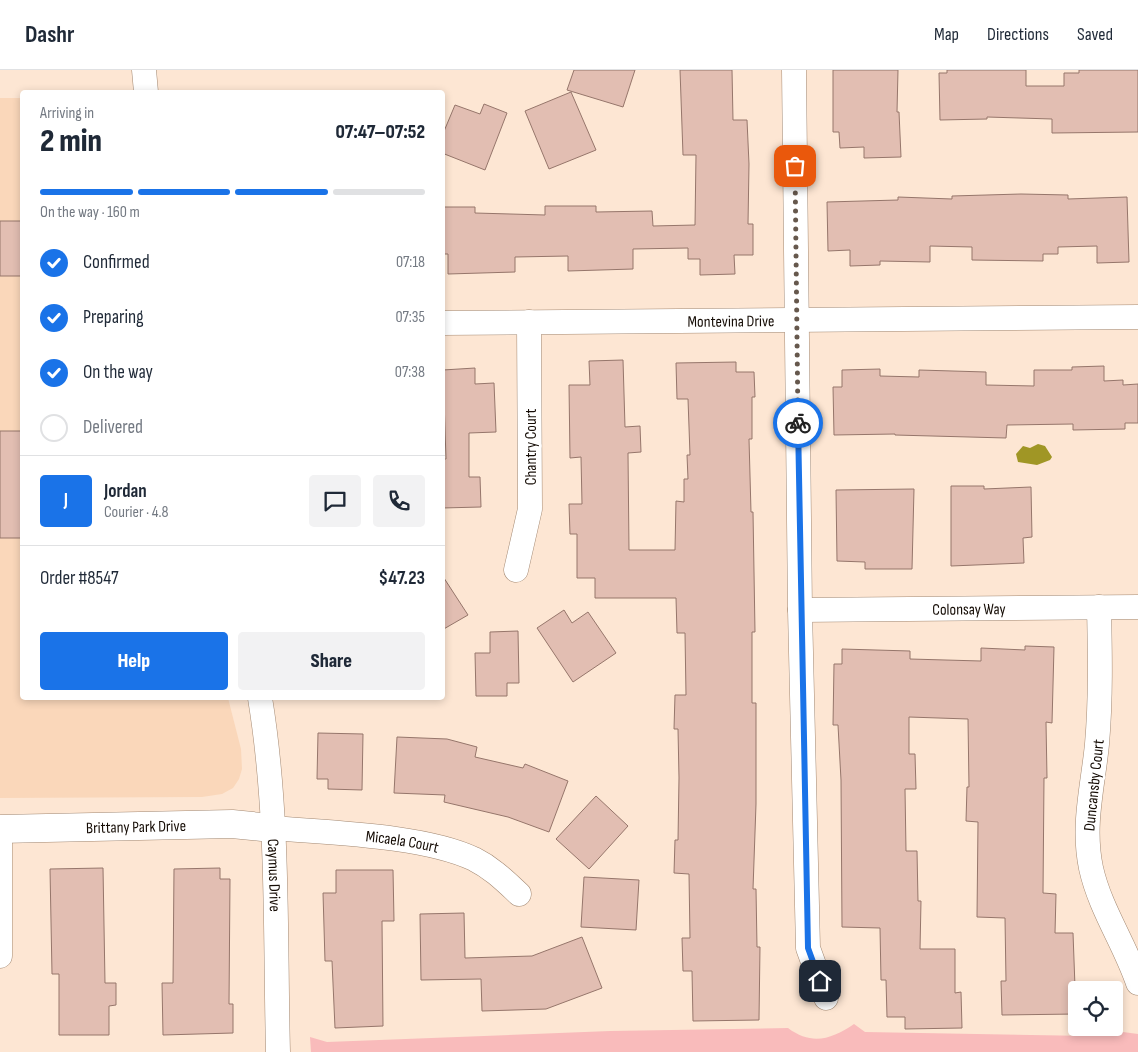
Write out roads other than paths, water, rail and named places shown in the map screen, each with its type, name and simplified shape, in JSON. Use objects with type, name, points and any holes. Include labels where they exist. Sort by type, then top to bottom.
[{"type":"street","points":[[144,70],[146,90]]},
{"type":"street","points":[[794,70],[800,610],[808,948],[826,998]]},
{"type":"street","name":"Montevina Drive","points":[[445,323],[1138,318]]},
{"type":"street","name":"Chantry Court","points":[[516,570],[530,508],[529,322]]},
{"type":"street","name":"Duncansby Court","points":[[1099,607],[1101,697],[1097,747],[1088,806],[1087,837],[1091,868],[1102,904],[1138,983]]},
{"type":"street","name":"Colonsay Way","points":[[800,610],[1138,607]]},
{"type":"street","name":"Caymus Drive","points":[[260,700],[268,748],[278,1052]]},
{"type":"street","name":"Brittany Park Drive","points":[[0,829],[232,824],[272,828]]},
{"type":"street","name":"Micaela Court","points":[[272,828],[412,842],[451,850],[475,860],[497,873],[519,894]]},
{"type":"street","points":[[0,829],[0,956]]}]
